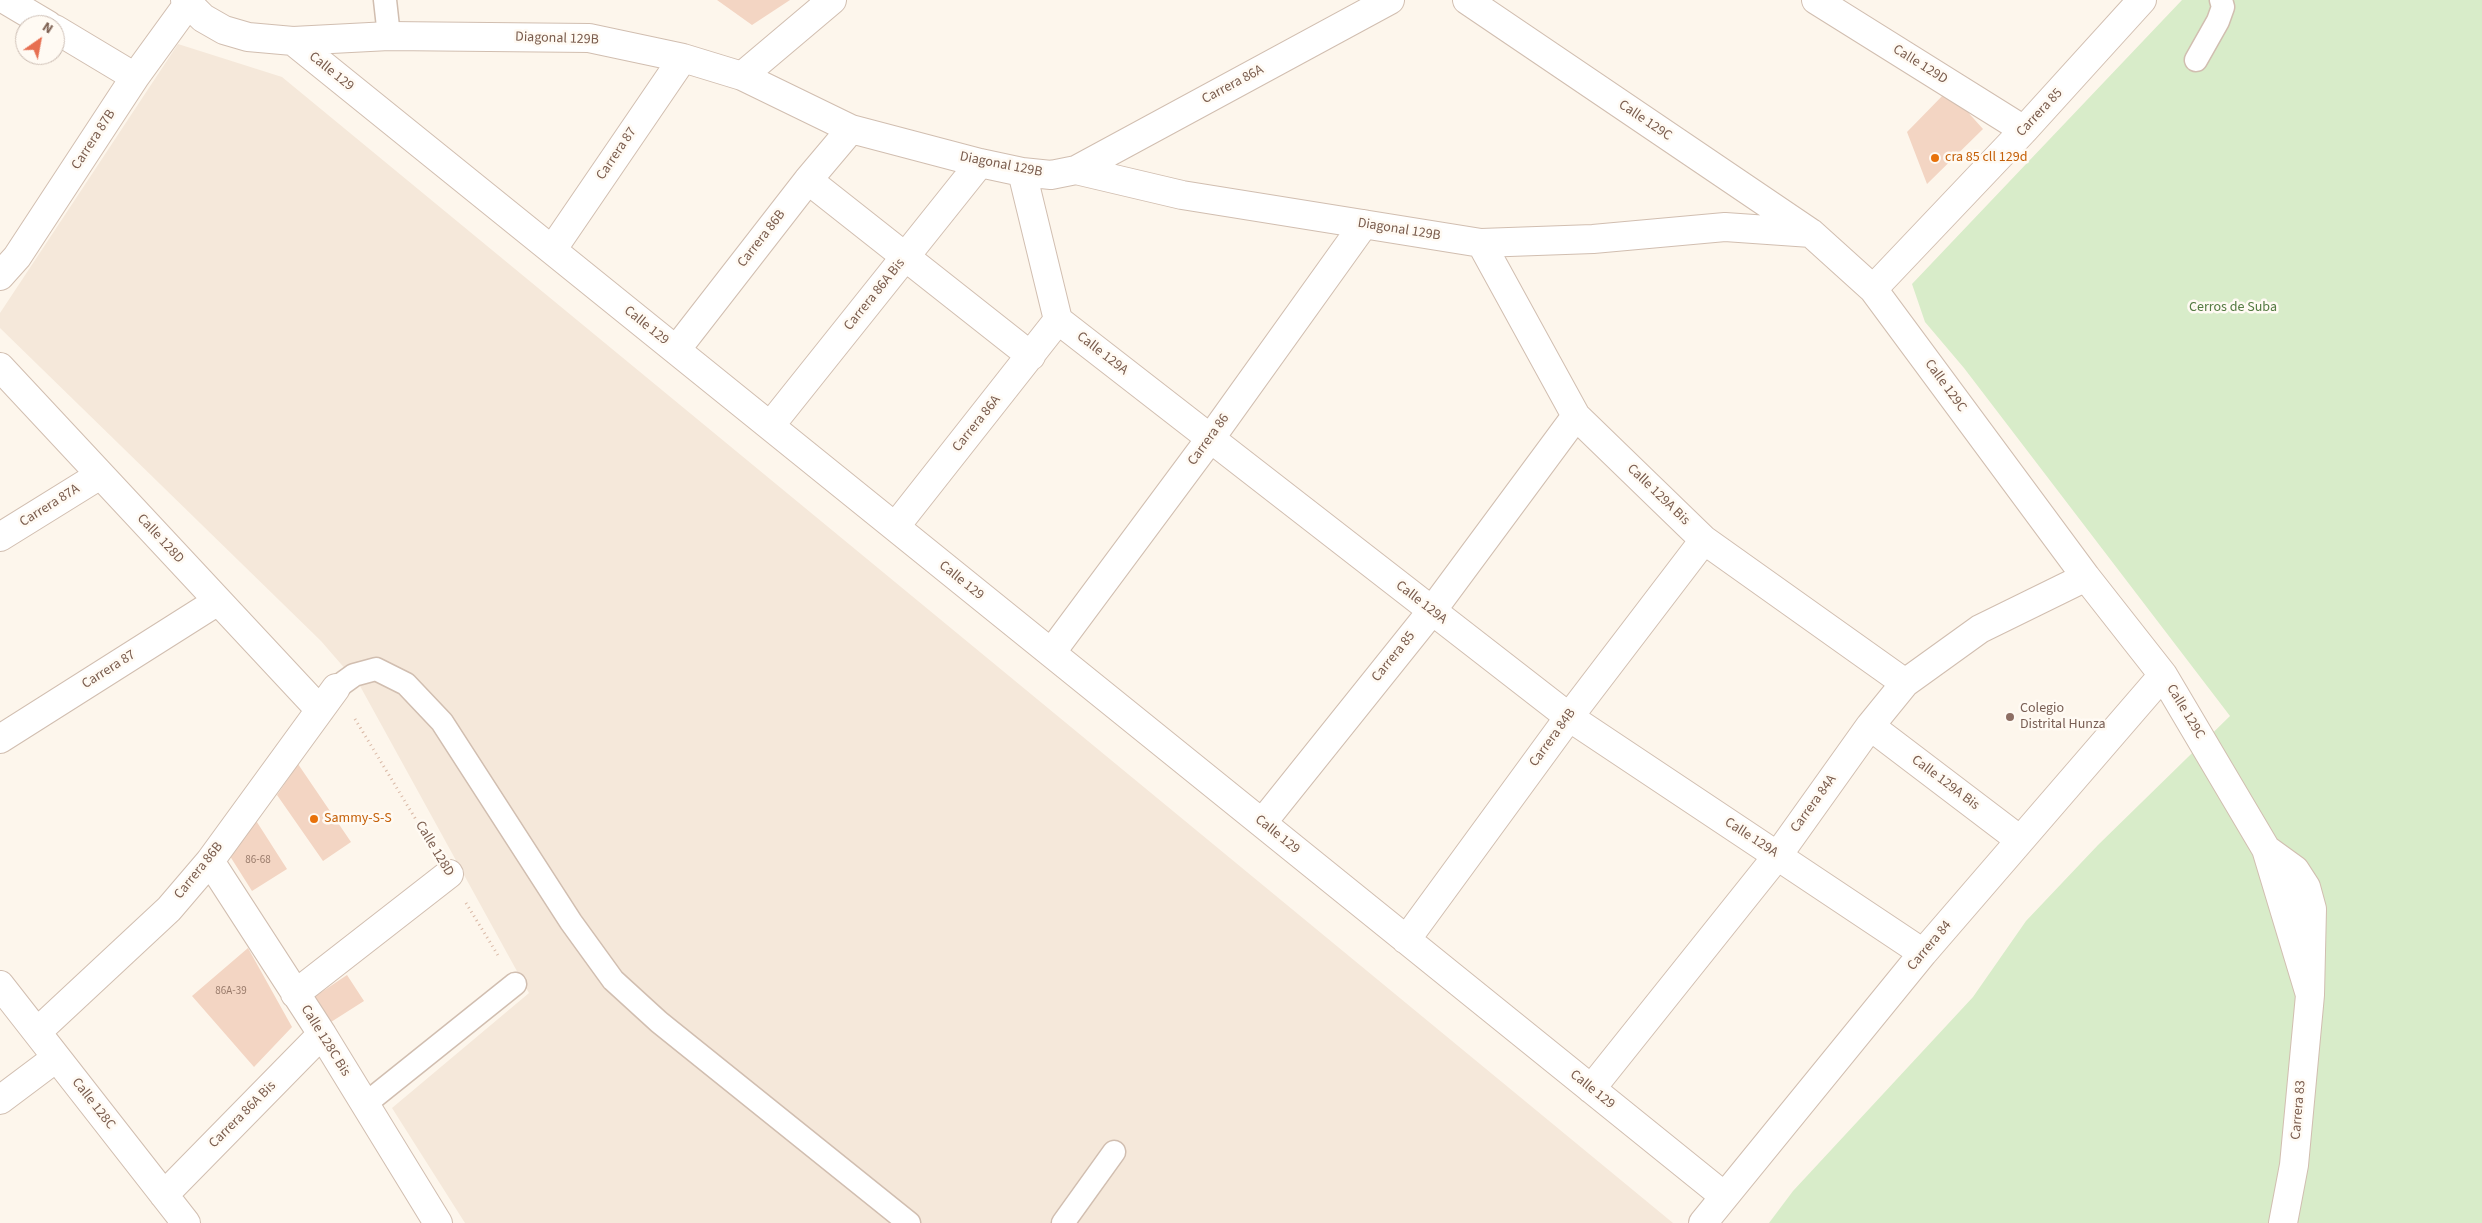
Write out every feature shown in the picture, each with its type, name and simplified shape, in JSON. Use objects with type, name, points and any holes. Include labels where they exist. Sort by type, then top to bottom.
[{"type":"street","points":[[6,0],[31,15]]},
{"type":"street","points":[[742,76],[832,0]]},
{"type":"street","name":"Carrera 86A","points":[[1076,170],[1390,0]]},
{"type":"street","name":"Calle 129C","points":[[1467,0],[1811,233],[1873,289],[2086,577],[2163,675],[2266,849],[2295,870],[2306,887]]},
{"type":"street","name":"Calle 129D","points":[[1816,0],[2024,130]]},
{"type":"street","name":"Carrera 85","points":[[1873,289],[2024,130],[2142,0]]},
{"type":"street","points":[[186,2],[203,18],[224,30],[248,37],[293,41]]},
{"type":"street","name":"Carrera 87B","points":[[6,260],[186,2]]},
{"type":"street","points":[[65,35],[135,77]]},
{"type":"street","name":"Diagonal 129B","points":[[293,41],[388,36],[589,38],[683,58],[742,76],[851,129],[980,163],[1022,172],[1051,175],[1076,170],[1182,195],[1480,243],[1593,239],[1725,227],[1811,233]]},
{"type":"street","name":"Calle 129","points":[[293,41],[1724,1196]]},
{"type":"street","name":"Carrera 87","points":[[552,250],[683,58]]},
{"type":"street","name":"Carrera 86B","points":[[676,350],[808,180],[851,129]]},
{"type":"street","name":"Carrera 86A Bis","points":[[770,426],[980,163]]},
{"type":"street","points":[[1022,172],[1058,320]]},
{"type":"street","points":[[808,180],[1031,356]]},
{"type":"street","name":"Carrera 86","points":[[1051,653],[1210,439],[1364,224]]},
{"type":"street","name":"Calle 129A Bis","points":[[1480,243],[1576,416],[1704,540],[1905,683]]},
{"type":"street","name":"Carrera 86A","points":[[895,527],[1058,320]]},
{"type":"street","name":"Calle 129A","points":[[1058,320],[1431,612],[1569,717],[1923,953]]},
{"type":"street","name":"Calle 128D","points":[[0,367],[320,710]]},
{"type":"street","name":"Carrera 85","points":[[1262,823],[1431,612],[1576,416]]},
{"type":"street","name":"Carrera 87A","points":[[0,537],[100,475]]},
{"type":"street","name":"Carrera 84B","points":[[1406,940],[1569,717],[1704,540]]},
{"type":"street","name":"Carrera 84A","points":[[1591,1089],[1778,855],[1870,726],[1905,683],[1980,629],[2086,577]]},
{"type":"street","name":"Carrera 87","points":[[0,739],[218,601]]},
{"type":"street","name":"Carrera 84","points":[[1703,1223],[1923,953],[2163,675]]},
{"type":"street","name":"Carrera 86B","points":[[37,1032],[169,910],[210,861],[336,688]]},
{"type":"street","name":"Calle 129A Bis","points":[[1870,726],[2020,840]]},
{"type":"street","name":"Carrera 83","points":[[2266,849],[2310,996]]},
{"type":"street","name":"Calle 128C Bis","points":[[210,861],[322,1034],[364,1105],[426,1218]]},
{"type":"street","points":[[295,994],[449,874]]},
{"type":"street","name":"Carrera 83","points":[[2283,1223],[2294,1165],[2310,996],[2312,908],[2306,887]]},
{"type":"street","name":"Calle 128C","points":[[0,985],[186,1223]]},
{"type":"street","name":"Carrera 86A Bis","points":[[164,1195],[322,1034]]},
{"type":"street","points":[[0,1100],[56,1058]]},
{"type":"lane","points":[[385,0],[388,36]]},
{"type":"lane","points":[[2196,60],[2218,21],[2223,7],[2222,0]]},
{"type":"lane","points":[[336,688],[354,675],[376,669],[406,684],[442,722],[571,922],[613,980],[659,1022],[909,1223]]},
{"type":"lane","points":[[364,1105],[516,984]]},
{"type":"lane","points":[[1063,1223],[1114,1152]]},
{"type":"path","name":"Calle 128D","points":[[336,688],[516,984]]},
{"type":"shaded area","points":[[178,44],[282,77],[1673,1223],[465,1223],[392,1108],[529,993],[360,686],[321,641],[0,328],[0,313]]},
{"type":"green space","name":"Cerros de Suba","points":[[2182,0],[2482,0],[2482,1223],[1769,1223],[1793,1191],[1973,997],[2026,921],[2098,845],[2230,716],[1964,368],[1925,322],[1912,284]]},
{"type":"building","points":[[717,0],[790,0],[752,25]]},
{"type":"building","name":"cra 85 cll 129d","points":[[1948,90],[1983,129],[1927,184],[1907,132]]},
{"type":"building","name":"Sammy-S-S","points":[[298,764],[351,842],[323,861],[277,795]]},
{"type":"building","points":[[255,819],[287,869],[252,891],[228,853]]},
{"type":"building","points":[[248,948],[292,1027],[254,1067],[192,996]]},
{"type":"building","points":[[347,975],[364,1001],[331,1022],[314,997]]},
{"type":"place","name":"cra 85 cll 129d","points":[[1935,158]]},
{"type":"place","name":"Colegio Distrital Hunza","points":[[2010,717]]},
{"type":"place","name":"Sammy-S-S","points":[[314,819]]}]
